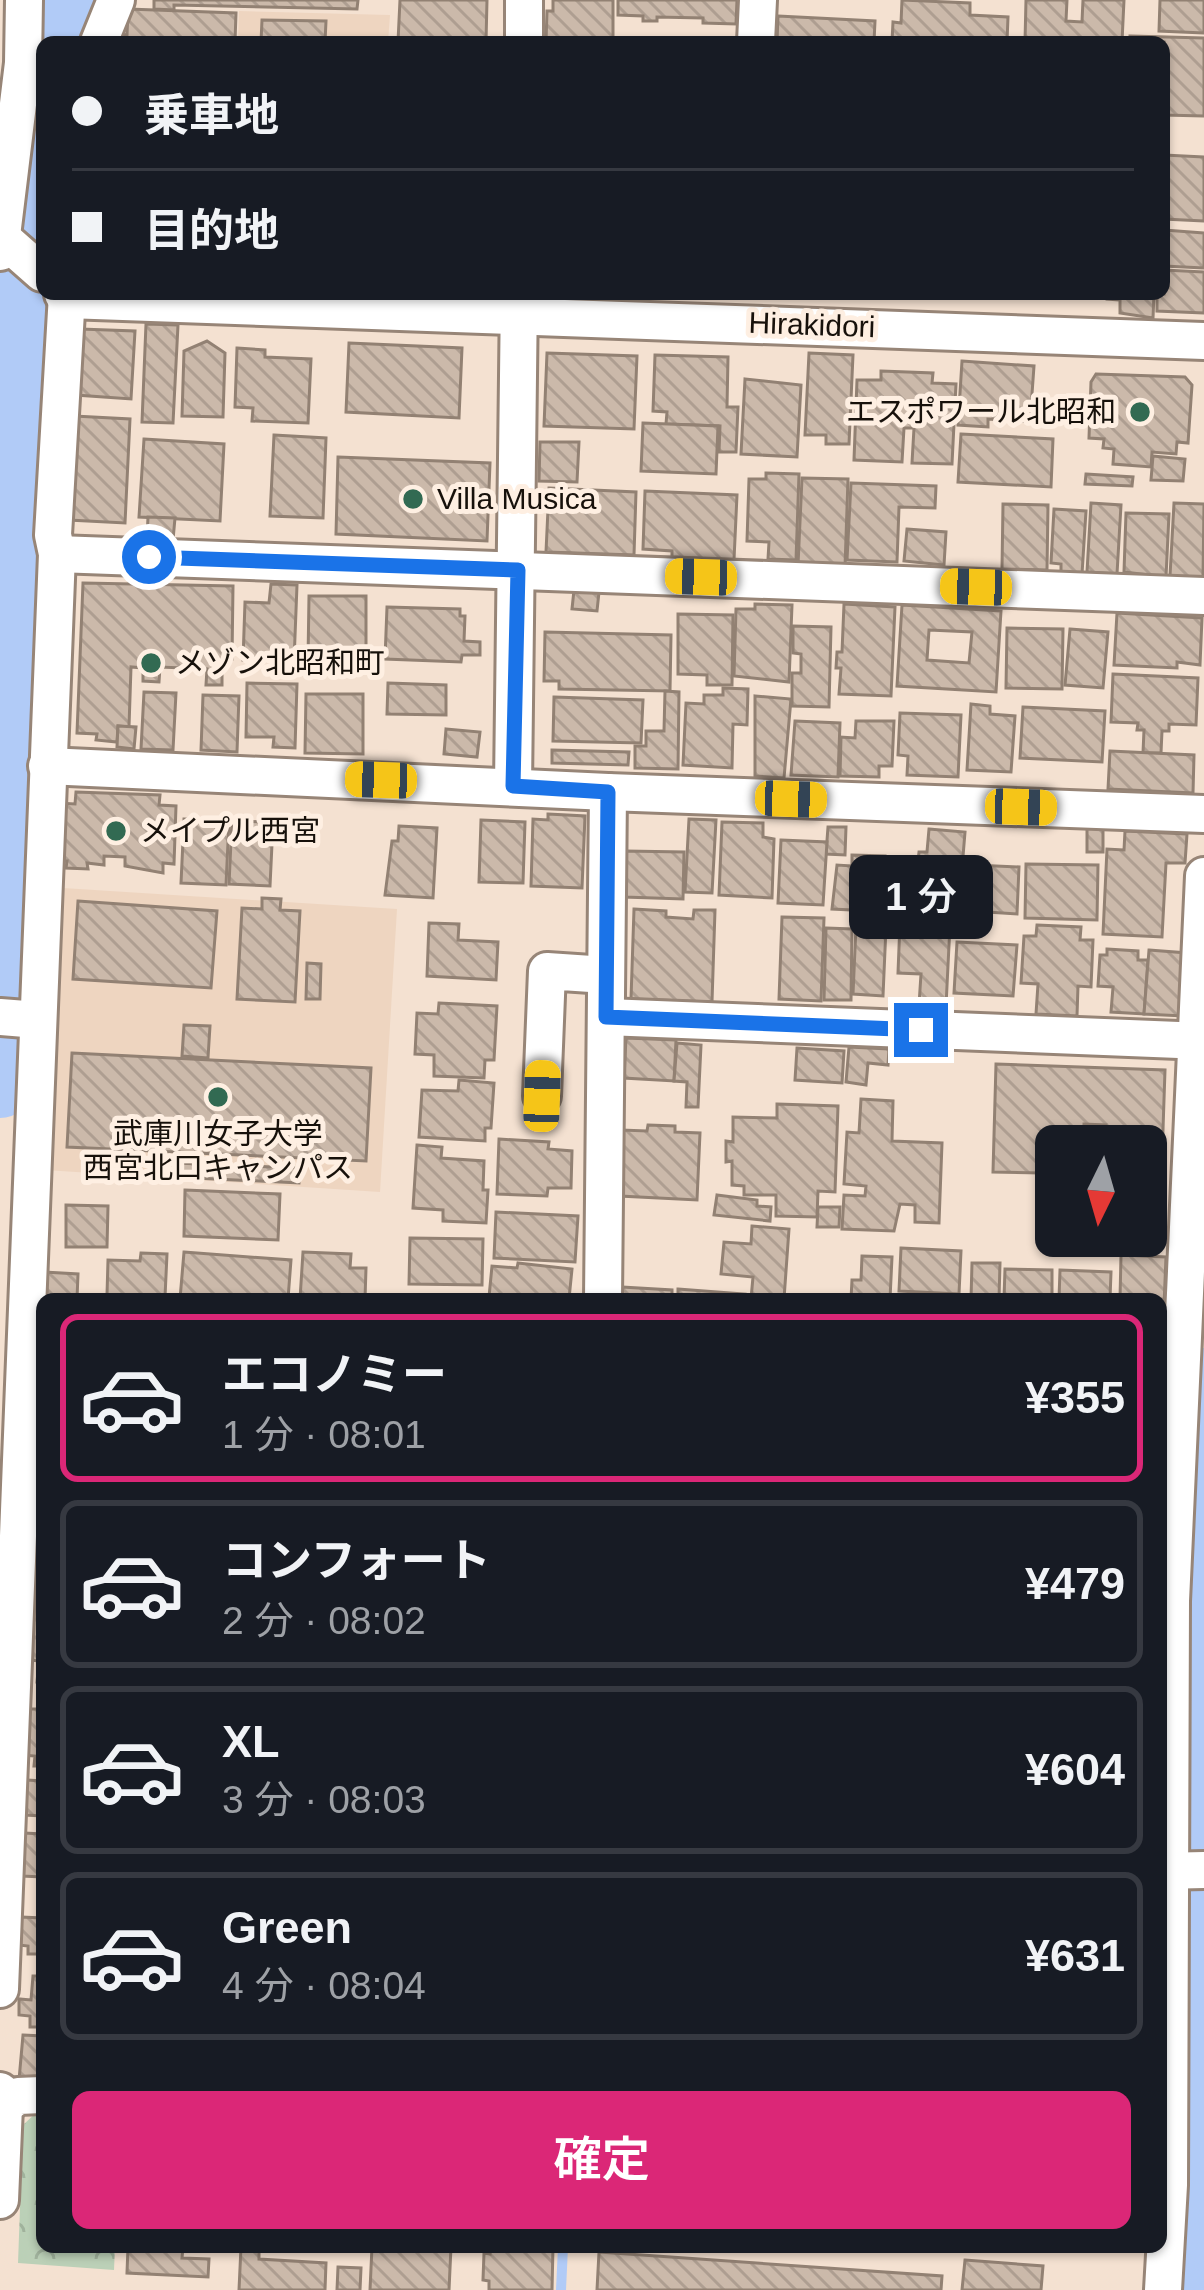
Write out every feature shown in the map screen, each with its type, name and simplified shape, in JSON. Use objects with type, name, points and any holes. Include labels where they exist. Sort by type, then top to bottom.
[{"type":"street","points":[[23,0],[11,62],[3,243],[36,268]]},
{"type":"street","points":[[101,36],[116,0]]},
{"type":"street","points":[[524,0],[524,36]]},
{"type":"street","points":[[756,36],[758,0]]},
{"type":"street","points":[[0,1989],[32,1176],[22,1018],[44,892],[57,554],[53,535],[66,300]]},
{"type":"street","name":"Hirakidori","points":[[267,300],[744,308],[1204,341]]},
{"type":"street","points":[[513,786],[519,305]]},
{"type":"street","points":[[57,554],[1204,596]]},
{"type":"street","points":[[46,777],[513,786],[1204,814]]},
{"type":"street","points":[[603,1293],[608,792]]},
{"type":"street","points":[[1167,1597],[1190,1495],[1170,1386],[1200,1041],[1204,876]]},
{"type":"street","points":[[542,1096],[548,971],[606,975]]},
{"type":"street","points":[[606,1017],[1200,1041]]},
{"type":"street","points":[[1167,1611],[1179,1729],[1179,1870],[1167,2066]]},
{"type":"street","points":[[0,2196],[2,2098],[36,2096]]},
{"type":"street","points":[[1167,2142],[1167,2221]]},
{"type":"street","points":[[1163,2290],[1165,2253]]},
{"type":"shaded area","points":[[239,11],[390,15],[388,36],[238,36]]},
{"type":"shaded area","name":"武庫川女子大学 西宮北口キャンパス","points":[[63,888],[397,909],[380,1192],[45,1170]]},
{"type":"green space","points":[[36,2113],[36,2253],[115,2253],[114,2270],[18,2263],[23,2125]]},
{"type":"building","points":[[154,0],[358,0],[357,9],[174,5],[174,10],[154,9]]},
{"type":"building","points":[[400,0],[487,0],[486,36],[398,36]]},
{"type":"building","points":[[553,0],[613,0],[613,36],[546,36],[547,11],[553,11]]},
{"type":"building","points":[[618,0],[737,0],[736,24],[703,23],[703,18],[643,21],[643,16],[618,15]]},
{"type":"building","points":[[902,0],[970,3],[970,15],[1008,17],[1007,36],[892,36],[893,22],[901,23]]},
{"type":"building","points":[[1026,0],[1067,0],[1066,21],[1082,22],[1083,0],[1124,0],[1122,36],[1025,36]]},
{"type":"building","points":[[1160,0],[1204,0],[1204,33],[1159,31]]},
{"type":"building","points":[[128,9],[236,13],[235,36],[119,36],[119,34],[127,35]]},
{"type":"building","points":[[778,16],[875,21],[874,36],[777,36]]},
{"type":"building","points":[[262,20],[326,21],[325,36],[261,36]]},
{"type":"building","points":[[1170,37],[1204,38],[1204,116],[1170,115]]},
{"type":"building","points":[[1170,155],[1204,157],[1204,221],[1170,219]]},
{"type":"building","points":[[1170,230],[1204,233],[1204,268],[1170,266]]},
{"type":"building","points":[[1170,270],[1204,272],[1204,313],[1157,311],[1157,300],[1170,300]]},
{"type":"building","points":[[1120,300],[1154,300],[1153,318],[1120,313]]},
{"type":"building","points":[[146,324],[178,325],[173,423],[142,422]]},
{"type":"building","points":[[80,329],[135,331],[131,399],[76,395]]},
{"type":"building","points":[[207,341],[225,353],[223,417],[182,416],[184,351]]},
{"type":"building","points":[[349,343],[462,348],[459,418],[346,412]]},
{"type":"building","points":[[237,348],[265,350],[265,357],[311,359],[308,423],[252,421],[253,408],[235,407]]},
{"type":"building","points":[[547,353],[637,356],[634,429],[544,426]]},
{"type":"building","points":[[809,353],[853,355],[849,444],[826,444],[826,435],[805,435]]},
{"type":"building","points":[[655,355],[728,357],[727,407],[738,407],[736,452],[719,452],[720,426],[666,424],[667,412],[653,411]]},
{"type":"building","points":[[962,361],[1034,366],[1030,422],[988,419],[988,427],[958,425]]},
{"type":"building","points":[[881,371],[933,373],[932,383],[956,384],[952,464],[912,463],[914,428],[904,428],[902,462],[854,460],[857,380],[881,380]]},
{"type":"building","name":"エスポワール北昭和","points":[[1096,374],[1185,377],[1192,385],[1188,443],[1177,442],[1176,454],[1152,452],[1151,467],[1113,464],[1114,449],[1103,448],[1104,439],[1089,438],[1091,382]]},
{"type":"building","points":[[745,379],[801,385],[797,457],[741,454]]},
{"type":"building","points":[[74,416],[130,419],[125,523],[69,520]]},
{"type":"building","points":[[643,423],[718,426],[716,474],[641,471]]},
{"type":"building","points":[[961,434],[1053,439],[1051,487],[958,482]]},
{"type":"building","points":[[274,435],[326,438],[323,518],[270,516]]},
{"type":"building","points":[[144,439],[224,444],[220,521],[139,517]]},
{"type":"building","points":[[540,442],[579,442],[577,482],[539,481]]},
{"type":"building","points":[[1153,456],[1185,459],[1183,481],[1151,480]]},
{"type":"building","name":"Villa Musica","points":[[338,457],[490,463],[487,541],[336,534]]},
{"type":"building","points":[[766,473],[799,474],[796,560],[768,559],[769,542],[747,541],[749,479],[766,479]]},
{"type":"building","points":[[1086,474],[1133,477],[1132,486],[1085,484]]},
{"type":"building","points":[[802,478],[848,479],[845,567],[798,565]]},
{"type":"building","points":[[851,483],[936,486],[935,508],[899,507],[897,562],[847,560]]},
{"type":"building","points":[[549,488],[636,492],[634,555],[546,552]]},
{"type":"building","points":[[645,491],[737,495],[734,560],[672,557],[672,551],[643,549]]},
{"type":"building","points":[[1091,503],[1121,505],[1117,574],[1087,572]]},
{"type":"building","points":[[1174,503],[1204,504],[1203,578],[1170,576]]},
{"type":"building","points":[[1003,504],[1048,505],[1047,570],[1002,569]]},
{"type":"building","points":[[1054,509],[1086,511],[1082,574],[1061,572],[1061,564],[1051,563]]},
{"type":"building","points":[[1126,513],[1169,514],[1166,577],[1124,572]]},
{"type":"building","points":[[148,517],[175,518],[173,540],[147,538]]},
{"type":"building","points":[[907,529],[946,532],[944,565],[904,561]]},
{"type":"building","name":"メゾン北昭和町","points":[[83,583],[233,586],[232,659],[222,659],[222,685],[206,685],[207,669],[160,667],[159,682],[143,681],[143,668],[131,667],[129,727],[118,726],[117,742],[77,733]]},
{"type":"building","points":[[271,584],[297,585],[294,662],[243,660],[245,602],[269,603]]},
{"type":"building","points":[[574,590],[599,592],[597,611],[572,609]]},
{"type":"building","points":[[309,596],[366,596],[366,661],[308,660]]},
{"type":"building","points":[[755,604],[792,605],[789,682],[734,676],[736,609],[755,609]]},
{"type":"building","points":[[844,604],[895,607],[891,696],[839,694],[841,668],[836,668],[837,652],[842,652]]},
{"type":"building","points":[[902,605],[1001,611],[996,692],[897,686]],"holes":[[[929,630],[972,632],[969,663],[927,660]]]},
{"type":"building","points":[[387,607],[460,609],[460,616],[465,616],[464,641],[480,642],[480,655],[462,655],[461,662],[385,659]]},
{"type":"building","points":[[1117,613],[1202,618],[1200,665],[1114,665]]},
{"type":"building","points":[[678,614],[733,615],[732,685],[707,685],[707,675],[678,674]]},
{"type":"building","points":[[793,626],[831,627],[829,707],[792,706],[792,673],[801,673],[801,654],[793,653]]},
{"type":"building","points":[[1007,628],[1063,629],[1062,689],[1006,688]]},
{"type":"building","points":[[1070,629],[1108,632],[1103,688],[1065,685]]},
{"type":"building","points":[[545,632],[671,635],[670,691],[559,689],[559,681],[544,681]]},
{"type":"building","points":[[1113,674],[1198,678],[1196,725],[1169,724],[1169,731],[1162,731],[1161,753],[1143,753],[1144,730],[1137,730],[1138,723],[1111,722]]},
{"type":"building","points":[[247,683],[297,684],[295,748],[273,747],[274,737],[246,737]]},
{"type":"building","points":[[388,683],[446,685],[446,715],[387,714]]},
{"type":"building","points":[[723,688],[748,689],[747,725],[733,724],[732,768],[683,765],[686,703],[704,704],[704,695],[723,695]]},
{"type":"building","points":[[665,691],[679,692],[678,769],[635,768],[635,746],[646,746],[646,731],[664,731]]},
{"type":"building","points":[[144,692],[176,693],[173,750],[141,749]]},
{"type":"building","points":[[306,694],[363,694],[363,754],[305,753]]},
{"type":"building","points":[[203,695],[239,696],[237,752],[201,750]]},
{"type":"building","points":[[755,696],[791,699],[784,778],[755,776]]},
{"type":"building","points":[[554,697],[643,700],[641,743],[553,741]]},
{"type":"building","points":[[971,704],[990,706],[990,714],[1015,716],[1011,772],[967,770]]},
{"type":"building","points":[[1023,707],[1105,711],[1102,762],[1020,758]]},
{"type":"building","points":[[900,713],[961,715],[958,777],[907,775],[908,756],[898,755]]},
{"type":"building","points":[[795,721],[840,723],[838,777],[791,775]]},
{"type":"building","points":[[856,721],[894,721],[892,766],[879,766],[879,777],[840,776],[841,737],[855,738]]},
{"type":"building","points":[[118,726],[136,727],[134,749],[117,747]]},
{"type":"building","points":[[446,729],[480,732],[477,757],[444,754]]},
{"type":"building","points":[[552,750],[629,752],[628,765],[552,763]]},
{"type":"building","points":[[1110,751],[1194,755],[1193,793],[1108,789]]},
{"type":"building","name":"メイプル西宮","points":[[76,792],[160,795],[159,805],[176,806],[174,864],[163,863],[163,873],[125,866],[125,857],[104,856],[104,865],[66,868],[67,861],[57,861],[59,803],[75,804]]},
{"type":"building","points":[[548,814],[585,816],[582,888],[531,886],[533,819],[548,820]]},
{"type":"building","points":[[184,819],[229,821],[226,885],[181,883]]},
{"type":"building","points":[[689,819],[716,820],[712,893],[685,892]]},
{"type":"building","points":[[232,820],[273,823],[270,886],[229,884]]},
{"type":"building","points":[[481,820],[525,822],[523,883],[479,882]]},
{"type":"building","points":[[722,822],[763,823],[763,837],[774,839],[772,898],[719,895]]},
{"type":"building","points":[[399,826],[437,828],[433,898],[385,895],[392,841],[398,841]]},
{"type":"building","points":[[828,827],[846,827],[845,855],[826,854]]},
{"type":"building","points":[[1087,828],[1103,828],[1103,852],[1087,852]]},
{"type":"building","points":[[929,829],[965,832],[958,917],[924,914],[927,881],[916,880],[919,852],[927,852]]},
{"type":"building","points":[[1125,831],[1187,834],[1185,863],[1166,863],[1162,937],[1103,934],[1107,849],[1124,850]]},
{"type":"building","points":[[781,840],[827,842],[823,905],[778,903]]},
{"type":"building","points":[[625,851],[684,852],[683,899],[624,897]]},
{"type":"building","points":[[852,855],[885,856],[884,869],[892,869],[892,881],[914,881],[913,913],[832,909],[837,865],[852,866]]},
{"type":"building","points":[[1026,864],[1098,865],[1097,920],[1025,918]]},
{"type":"building","points":[[974,865],[1019,867],[1017,914],[972,911]]},
{"type":"building","points":[[262,898],[281,899],[280,910],[300,911],[295,1002],[237,999],[242,908],[262,909]]},
{"type":"building","points":[[78,901],[217,911],[211,988],[73,979]]},
{"type":"building","points":[[634,909],[693,919],[694,910],[715,910],[712,1002],[631,999]]},
{"type":"building","points":[[782,917],[824,918],[821,1001],[779,999]]},
{"type":"building","points":[[900,922],[950,925],[946,1006],[919,1005],[921,974],[898,973]]},
{"type":"building","points":[[429,923],[459,924],[458,940],[498,942],[496,980],[427,976]]},
{"type":"building","points":[[1037,925],[1081,927],[1080,940],[1093,940],[1091,987],[1078,986],[1077,1016],[1036,1014],[1038,984],[1021,983],[1024,936],[1036,936]]},
{"type":"building","points":[[856,926],[886,927],[883,996],[853,994]]},
{"type":"building","points":[[826,928],[852,929],[851,1000],[824,1000]]},
{"type":"building","points":[[957,942],[1017,945],[1013,996],[954,993]]},
{"type":"building","points":[[1107,949],[1138,951],[1138,960],[1148,960],[1144,1014],[1111,1012],[1113,987],[1098,986],[1100,955],[1107,955]]},
{"type":"building","points":[[1149,950],[1187,953],[1183,1016],[1144,1014]]},
{"type":"building","points":[[307,963],[321,964],[320,999],[306,999]]},
{"type":"building","points":[[439,1003],[497,1006],[494,1060],[485,1060],[484,1078],[434,1076],[434,1055],[415,1054],[417,1013],[438,1014]]},
{"type":"building","points":[[184,1025],[210,1026],[208,1058],[182,1056]]},
{"type":"building","points":[[626,1038],[676,1040],[674,1081],[624,1078]]},
{"type":"building","points":[[677,1043],[701,1045],[698,1107],[686,1107],[687,1082],[674,1081]]},
{"type":"building","points":[[849,1047],[889,1049],[888,1065],[868,1063],[866,1085],[846,1082]]},
{"type":"building","points":[[797,1048],[844,1051],[842,1083],[795,1080]]},
{"type":"building","points":[[72,1053],[371,1068],[366,1161],[67,1147]]},
{"type":"building","points":[[996,1064],[1165,1070],[1163,1125],[1035,1125],[1035,1173],[993,1172]]},
{"type":"building","points":[[459,1080],[494,1083],[491,1128],[485,1128],[485,1141],[419,1137],[422,1090],[458,1091]]},
{"type":"building","points":[[861,1099],[893,1101],[892,1141],[942,1143],[939,1223],[915,1222],[915,1205],[900,1204],[894,1231],[842,1229],[844,1195],[865,1196],[866,1186],[844,1184],[847,1132],[859,1133]]},
{"type":"building","points":[[777,1104],[838,1106],[835,1192],[818,1191],[817,1217],[776,1216],[776,1195],[744,1195],[744,1186],[732,1185],[726,1141],[733,1142],[733,1117],[777,1118]]},
{"type":"building","points":[[648,1125],[700,1133],[697,1200],[620,1196],[622,1130],[647,1131]]},
{"type":"building","points":[[499,1139],[549,1142],[548,1149],[572,1151],[571,1188],[548,1188],[547,1196],[497,1194]]},
{"type":"building","points":[[417,1145],[442,1147],[441,1158],[484,1161],[486,1223],[443,1221],[443,1210],[413,1208]]},
{"type":"building","points":[[175,1163],[300,1168],[299,1183],[174,1177]]},
{"type":"building","points":[[185,1190],[280,1194],[278,1240],[184,1236]]},
{"type":"building","points":[[717,1195],[757,1200],[757,1206],[771,1207],[770,1221],[714,1215]]},
{"type":"building","points":[[66,1205],[108,1206],[107,1247],[66,1247]]},
{"type":"building","points":[[818,1207],[840,1207],[839,1227],[817,1227]]},
{"type":"building","points":[[496,1212],[578,1216],[575,1262],[494,1258]]},
{"type":"building","points":[[752,1226],[789,1229],[784,1293],[752,1293],[753,1277],[721,1274],[724,1242],[751,1244]]},
{"type":"building","points":[[410,1238],[483,1239],[482,1285],[409,1284]]},
{"type":"building","points":[[901,1248],[961,1251],[959,1293],[899,1291]]},
{"type":"building","points":[[184,1252],[291,1260],[288,1293],[181,1293]]},
{"type":"building","points":[[303,1252],[351,1254],[350,1268],[366,1268],[365,1293],[300,1293]]},
{"type":"building","points":[[141,1253],[167,1254],[165,1293],[107,1293],[108,1260],[140,1261]]},
{"type":"building","points":[[862,1256],[892,1257],[890,1293],[851,1293],[852,1280],[861,1280]]},
{"type":"building","points":[[1121,1257],[1166,1257],[1165,1293],[1120,1293]]},
{"type":"building","points":[[518,1263],[572,1269],[570,1293],[489,1293],[492,1266],[517,1268]]},
{"type":"building","points":[[972,1263],[1000,1263],[999,1293],[971,1293]]},
{"type":"building","points":[[1005,1269],[1052,1270],[1052,1293],[1004,1293]]},
{"type":"building","points":[[1060,1270],[1111,1272],[1110,1293],[1059,1293]]},
{"type":"building","points":[[44,1272],[78,1274],[77,1293],[44,1293]]},
{"type":"building","points":[[622,1287],[672,1290],[672,1293],[622,1293]]},
{"type":"building","points":[[678,1289],[732,1293],[678,1293]]},
{"type":"building","points":[[32,1610],[36,1610],[36,1661],[30,1660]]},
{"type":"building","points":[[25,1709],[36,1709],[36,1766],[35,1756],[23,1755]]},
{"type":"building","points":[[27,1780],[36,1781],[36,1816],[25,1815]]},
{"type":"building","points":[[24,1833],[36,1834],[36,1877],[22,1876]]},
{"type":"building","points":[[21,1917],[36,1918],[36,1954],[28,1954],[28,1946],[19,1945]]},
{"type":"building","points":[[36,1976],[36,2027],[30,2027],[30,2016],[19,2015],[19,1999],[31,2000]]},
{"type":"building","points":[[23,2035],[36,2036],[36,2081],[19,2080]]},
{"type":"building","points":[[128,2253],[182,2253],[182,2258],[209,2259],[208,2277],[127,2273]]},
{"type":"building","points":[[241,2253],[259,2253],[259,2259],[326,2263],[325,2290],[239,2290]]},
{"type":"building","points":[[372,2253],[451,2253],[449,2290],[370,2290]]},
{"type":"building","points":[[484,2253],[553,2253],[552,2290],[489,2290],[489,2281],[483,2280]]},
{"type":"building","points":[[599,2253],[942,2276],[941,2290],[597,2290]]},
{"type":"building","points":[[965,2260],[1043,2266],[1041,2290],[962,2290]]},
{"type":"building","points":[[338,2267],[361,2268],[360,2290],[337,2290]]},
{"type":"waterway","points":[[66,36],[79,0]]},
{"type":"waterway","points":[[0,1085],[30,226],[36,182]]},
{"type":"waterway","points":[[1191,2290],[1194,1586],[1204,1381]]},
{"type":"waterway","points":[[561,2290],[563,2253]]},
{"type":"place","name":"エスポワール北昭和","points":[[1140,412]]},
{"type":"place","name":"Villa Musica","points":[[413,499]]},
{"type":"place","name":"メゾン北昭和町","points":[[151,663]]},
{"type":"place","name":"メイプル西宮","points":[[116,831]]},
{"type":"place","name":"武庫川女子大学 西宮北口キャンパス","points":[[218,1097]]},
{"type":"route","points":[[149,557],[518,570],[513,786],[608,792],[606,1017],[921,1030]]}]
